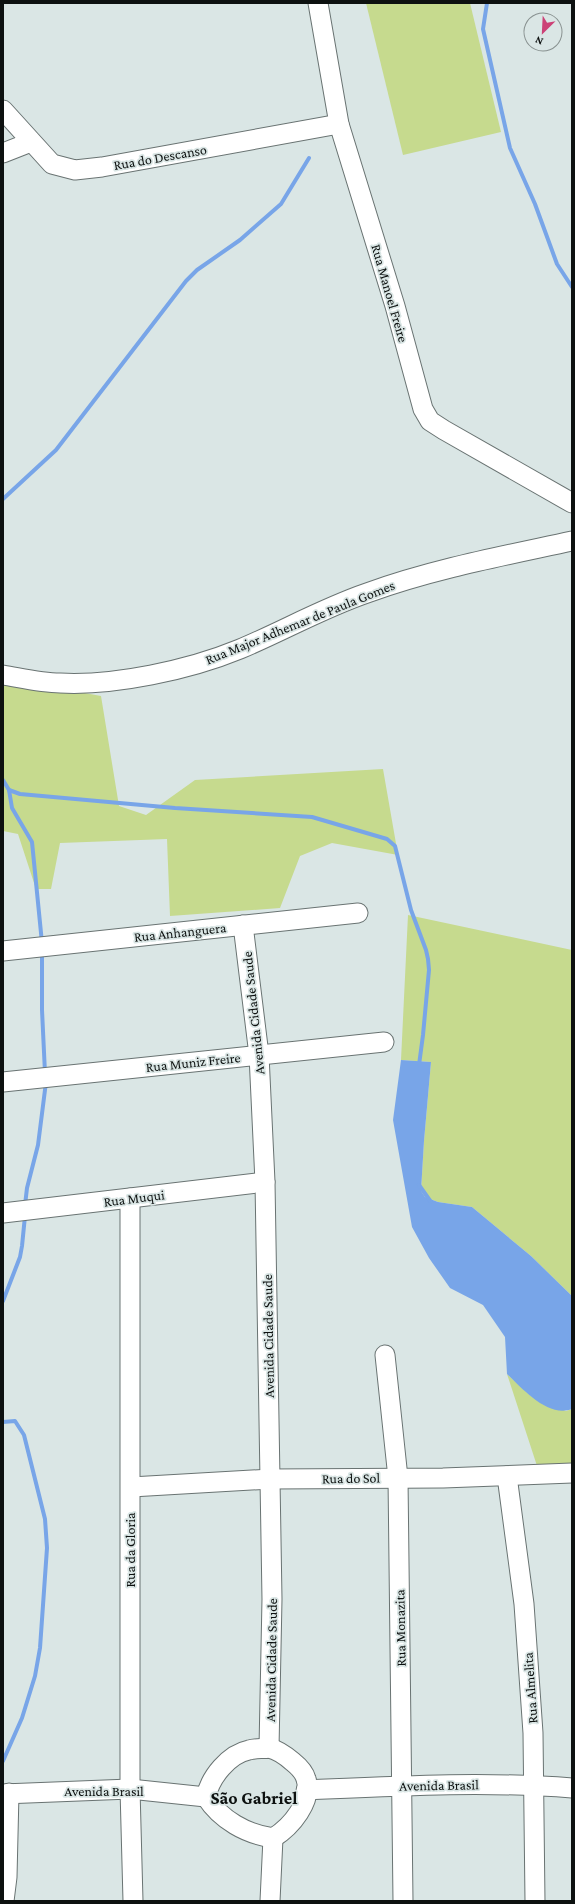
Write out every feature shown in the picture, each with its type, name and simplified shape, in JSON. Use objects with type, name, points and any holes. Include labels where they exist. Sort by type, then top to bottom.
[{"type":"street","name":"Rua Manoel Freire","points":[[318,3],[339,124],[395,306],[426,416],[444,430],[572,503]]},
{"type":"street","name":"Rua do Descanso","points":[[3,110],[52,164],[75,170],[102,167],[339,124]]},
{"type":"street","points":[[3,153],[31,142]]},
{"type":"street","name":"Rua Major Adhemar de Paula Gomes","points":[[3,675],[58,684],[86,684],[160,672],[209,660],[240,649],[320,612],[365,593],[397,582],[572,541]]},
{"type":"street","name":"Rua Anhanguera","points":[[3,951],[358,913]]},
{"type":"street","name":"Avenida Cidade Saude","points":[[243,925],[259,1055],[265,1182],[272,1598],[269,1748]]},
{"type":"street","name":"Rua Muniz Freire","points":[[3,1082],[384,1042]]},
{"type":"street","name":"Rua Muqui","points":[[3,1214],[265,1182]]},
{"type":"street","name":"Rua da Gloria","points":[[130,1198],[130,1789],[133,1901]]},
{"type":"street","name":"Rua Monazita","points":[[385,1355],[398,1478],[403,1901]]},
{"type":"street","name":"Rua do Sol","points":[[130,1487],[271,1479],[507,1476],[572,1473]]},
{"type":"street","name":"Rua Almelita","points":[[507,1476],[524,1604],[533,1733],[534,1901]]},
{"type":"street","points":[[270,1901],[273,1838],[295,1819],[304,1801],[306,1779],[300,1768],[280,1752],[269,1748],[248,1750],[235,1756],[222,1767],[208,1788],[206,1797],[216,1810],[228,1820],[256,1835],[273,1838]]},
{"type":"street","name":"Avenida Brasil","points":[[306,1790],[402,1786],[533,1784],[572,1788]]},
{"type":"street","name":"Avenida Brasil","points":[[6,1793],[130,1789],[206,1797]]},
{"type":"street","points":[[4,1901],[7,1877],[6,1793]]},
{"type":"green space","points":[[366,3],[470,3],[501,132],[403,155]]},
{"type":"green space","points":[[3,678],[101,696],[119,806],[146,815],[195,780],[383,769],[398,855],[332,843],[300,856],[280,908],[170,916],[167,839],[60,843],[51,889],[36,889],[18,834],[3,831]]},
{"type":"green space","points":[[408,915],[572,950],[572,1296],[531,1256],[472,1207],[438,1202],[425,1197],[421,1191],[431,1062],[401,1060]]},
{"type":"green space","points":[[507,1374],[531,1396],[566,1411],[572,1409],[572,1470],[539,1472]]},
{"type":"water","points":[[401,1060],[431,1062],[421,1191],[425,1197],[438,1202],[472,1207],[531,1256],[572,1296],[572,1409],[563,1411],[545,1406],[528,1394],[507,1374],[505,1337],[483,1305],[450,1288],[429,1258],[412,1227],[393,1120]]},
{"type":"waterway","points":[[487,3],[483,29],[510,148],[535,204],[557,264],[572,287]]},
{"type":"waterway","points":[[3,499],[56,450],[186,281],[197,270],[240,240],[281,204],[309,158]]},
{"type":"waterway","points":[[3,780],[9,790],[12,808],[32,842],[42,943]]},
{"type":"waterway","points":[[9,790],[20,794],[175,808],[312,817],[387,839],[395,846],[411,910],[428,959],[429,970],[419,1065]]},
{"type":"waterway","points":[[42,952],[42,1010],[45,1073]]},
{"type":"waterway","points":[[25,1205],[27,1188],[38,1145],[46,1082]]},
{"type":"waterway","points":[[419,1185],[431,1202]]},
{"type":"waterway","points":[[3,1301],[20,1257],[25,1216]]},
{"type":"waterway","points":[[3,1422],[15,1421],[24,1435],[45,1519],[47,1548],[40,1648],[35,1676],[22,1718],[3,1761]]},
{"type":"district","name":"São Gabriel","points":[[254,1798]]}]
